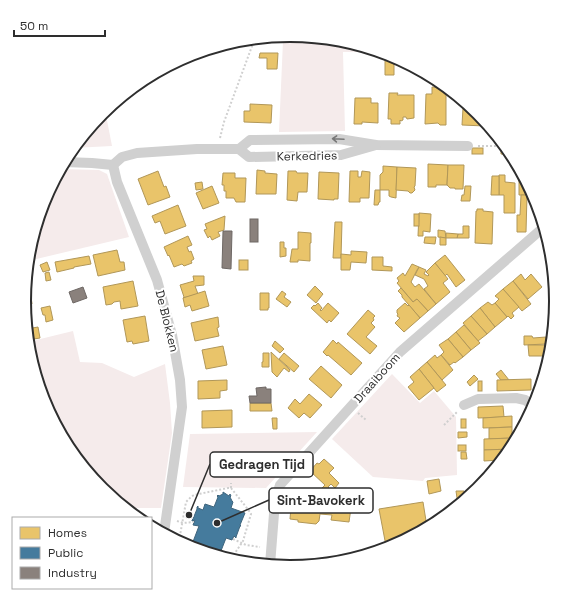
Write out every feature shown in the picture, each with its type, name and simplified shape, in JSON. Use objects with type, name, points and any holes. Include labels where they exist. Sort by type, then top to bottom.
[{"type":"street","name":"Kerkedries","points":[[239,149],[250,140],[339,139],[376,145],[468,146]]},
{"type":"street","name":"Kerkedries","points":[[114,165],[122,157],[137,153],[197,149],[239,149],[249,157],[341,155],[376,145]]},
{"type":"street","points":[[72,162],[92,162],[114,165]]},
{"type":"street","name":"De Blokken","points":[[114,165],[117,182],[156,280],[172,335],[180,380],[182,407],[165,528]]},
{"type":"street","name":"Draaiboom","points":[[270,559],[275,501],[280,485],[400,352],[539,231]]},
{"type":"street","points":[[464,405],[478,399],[516,398],[528,402]]},
{"type":"path","points":[[218,149],[224,122],[253,44]]},
{"type":"path","points":[[468,146],[497,146]]},
{"type":"path","points":[[444,425],[464,405]]},
{"type":"path","points":[[232,483],[232,488],[251,514],[242,543],[235,554]]},
{"type":"path","points":[[180,535],[186,502],[191,497],[232,488]]},
{"type":"path","points":[[166,517],[183,522],[194,522]]},
{"type":"path","points":[[233,538],[246,545],[271,547]]},
{"type":"shaded area","points":[[283,42],[307,42],[341,46],[363,52],[343,52],[345,131],[279,132]]},
{"type":"shaded area","points":[[106,118],[112,146],[82,148]]},
{"type":"shaded area","points":[[67,169],[99,170],[107,174],[129,237],[34,259],[45,217],[51,201]]},
{"type":"shaded area","points":[[73,331],[80,362],[102,363],[134,377],[165,364],[172,433],[161,508],[135,508],[107,484],[85,458],[66,430],[51,400],[40,368],[34,340]]},
{"type":"shaded area","points":[[392,374],[420,403],[434,391],[456,417],[457,475],[425,478],[423,481],[373,477],[332,439]]},
{"type":"shaded area","points":[[317,432],[266,488],[183,487],[190,434]]},
{"type":"building: Homes","points":[[260,53],[278,53],[277,69],[267,69],[267,58],[259,58]]},
{"type":"building: Homes","points":[[385,60],[394,63],[394,75],[385,75]]},
{"type":"building: Homes","points":[[432,87],[437,87],[444,92],[444,94],[446,94],[446,125],[440,125],[438,123],[425,124],[426,94],[432,94]]},
{"type":"building: Homes","points":[[389,93],[398,93],[397,95],[414,95],[414,118],[407,119],[406,117],[403,117],[403,120],[400,120],[400,124],[391,124],[391,119],[388,119]]},
{"type":"building: Homes","points":[[355,98],[371,98],[371,103],[378,103],[378,123],[362,122],[362,124],[354,124]]},
{"type":"building: Homes","points":[[250,104],[272,105],[271,123],[244,122],[244,111],[250,111]]},
{"type":"building: Homes","points":[[463,108],[473,117],[481,126],[462,125]]},
{"type":"building: Homes","points":[[472,148],[483,148],[483,154],[472,154]]},
{"type":"building: Homes","points":[[428,164],[448,165],[447,185],[428,187]]},
{"type":"building: Homes","points":[[448,165],[464,165],[463,189],[450,188],[447,185]]},
{"type":"building: Homes","points":[[383,166],[397,167],[396,198],[389,196],[389,190],[380,190],[380,175],[383,172]]},
{"type":"building: Homes","points":[[397,167],[416,168],[415,190],[412,193],[408,191],[396,190]]},
{"type":"building: Homes","points":[[257,170],[265,171],[265,173],[277,174],[276,194],[256,194]]},
{"type":"building: Homes","points":[[158,171],[164,187],[166,186],[170,197],[148,205],[138,179]]},
{"type":"building: Homes","points":[[288,171],[308,173],[307,192],[298,192],[297,201],[287,200]]},
{"type":"building: Homes","points":[[350,171],[358,171],[358,177],[361,177],[362,171],[370,172],[369,198],[360,198],[360,202],[349,202]]},
{"type":"building: Homes","points":[[319,172],[339,173],[338,199],[318,199]]},
{"type":"building: Homes","points":[[223,173],[235,173],[235,178],[246,178],[245,202],[236,202],[234,198],[226,198],[226,191],[224,191],[224,185],[222,185]]},
{"type":"building: Homes","points":[[499,175],[505,175],[505,182],[515,183],[515,213],[504,213],[504,195],[499,195]]},
{"type":"building: Homes","points":[[492,176],[499,176],[499,195],[491,195]]},
{"type":"building: Homes","points":[[519,180],[526,195],[519,195]]},
{"type":"building: Homes","points":[[202,182],[203,189],[196,190],[195,183]]},
{"type":"building: Homes","points":[[212,186],[219,203],[203,209],[196,193]]},
{"type":"building: Homes","points":[[465,186],[471,186],[470,201],[461,201],[462,195],[464,195]]},
{"type":"building: Homes","points":[[375,190],[380,190],[380,202],[378,205],[374,205]]},
{"type":"building: Homes","points":[[521,195],[526,195],[526,232],[517,232],[517,215],[520,215]]},
{"type":"building: Homes","points":[[178,205],[186,226],[165,234],[160,221],[155,223],[152,216]]},
{"type":"building: Homes","points":[[477,209],[493,212],[492,244],[475,243]]},
{"type":"building: Homes","points":[[419,213],[431,214],[430,232],[423,231],[423,236],[418,236]]},
{"type":"building: Homes","points":[[414,214],[419,214],[419,226],[414,226]]},
{"type":"building: Homes","points":[[225,216],[224,230],[218,232],[220,236],[212,240],[210,236],[208,238],[204,230],[207,229],[205,224]]},
{"type":"building: Homes","points":[[335,222],[342,222],[341,258],[333,258]]},
{"type":"building: Homes","points":[[463,226],[469,226],[469,238],[457,238],[458,234],[463,234]]},
{"type":"building: Homes","points":[[438,230],[445,231],[446,238],[438,237]]},
{"type":"building: Homes","points":[[298,232],[311,233],[310,261],[298,260],[298,262],[290,262],[292,249],[298,249]]},
{"type":"building: Homes","points":[[446,233],[458,234],[457,238],[446,238]]},
{"type":"building: Homes","points":[[188,236],[192,245],[187,247],[189,252],[191,251],[194,259],[191,261],[192,263],[174,267],[164,247]]},
{"type":"building: Homes","points":[[425,237],[436,237],[435,244],[424,243]]},
{"type":"building: Homes","points":[[440,237],[446,238],[446,245],[440,245]]},
{"type":"building: Homes","points":[[280,242],[284,242],[286,256],[280,257]]},
{"type":"building: Homes","points":[[117,250],[120,262],[124,262],[125,270],[98,276],[93,255]]},
{"type":"building: Homes","points":[[351,251],[367,252],[366,263],[351,262],[350,270],[341,270],[341,254],[351,255]]},
{"type":"building: Homes","points":[[445,255],[465,280],[456,287],[447,274],[445,276],[435,263]]},
{"type":"building: Homes","points":[[89,256],[91,264],[57,272],[55,262]]},
{"type":"building: Homes","points":[[372,257],[383,257],[383,266],[392,267],[392,271],[372,270]]},
{"type":"building: Homes","points":[[239,260],[248,260],[248,270],[239,270]]},
{"type":"building: Homes","points":[[47,262],[50,270],[43,272],[40,265]]},
{"type":"building: Homes","points":[[435,263],[448,279],[443,283],[450,292],[436,304],[424,289],[428,286],[424,279],[415,275],[419,267],[426,270],[424,274],[428,276],[429,275],[426,272]]},
{"type":"building: Homes","points":[[412,264],[419,267],[411,282],[415,287],[419,284],[436,304],[428,311],[417,299],[413,302],[397,283],[399,281],[397,278],[403,273],[405,276]]},
{"type":"building: Homes","points":[[49,272],[51,280],[46,281],[45,273]]},
{"type":"building: Homes","points":[[521,274],[525,280],[531,274],[542,287],[528,299],[513,281]]},
{"type":"building: Homes","points":[[193,276],[204,276],[204,285],[195,286],[198,294],[183,298],[180,285],[194,281]]},
{"type":"building: Homes","points":[[133,281],[138,306],[121,309],[120,301],[106,305],[103,287]]},
{"type":"building: Homes","points":[[513,281],[531,304],[522,311],[503,289]]},
{"type":"building: Homes","points":[[315,286],[323,294],[316,303],[307,295]]},
{"type":"building: Homes","points":[[401,288],[413,302],[417,299],[428,311],[420,318],[398,291]]},
{"type":"building: Homes","points":[[503,289],[519,307],[512,313],[514,316],[511,319],[508,316],[507,317],[495,303],[499,299],[495,296]]},
{"type":"building: Homes","points":[[205,291],[209,306],[192,311],[190,305],[185,307],[183,298]]},
{"type":"building: Homes","points":[[282,291],[286,294],[284,297],[291,302],[287,307],[276,299]]},
{"type":"building: Homes","points":[[260,293],[269,293],[268,310],[260,310]]},
{"type":"building: Homes","points":[[488,302],[492,305],[495,303],[507,317],[495,327],[480,308]]},
{"type":"building: Homes","points":[[318,303],[322,308],[320,310],[321,311],[328,303],[339,313],[331,322],[329,320],[327,323],[311,308]]},
{"type":"building: Homes","points":[[405,303],[408,306],[409,305],[420,318],[404,332],[395,323],[400,318],[397,316],[397,310]]},
{"type":"building: Homes","points":[[50,306],[53,320],[46,322],[45,315],[43,315],[41,308]]},
{"type":"building: Homes","points":[[480,308],[495,327],[487,334],[471,316]]},
{"type":"building: Homes","points":[[368,310],[375,316],[371,323],[375,327],[366,337],[377,346],[370,354],[347,334]]},
{"type":"building: Homes","points":[[145,316],[149,341],[133,344],[132,341],[127,342],[123,320]]},
{"type":"building: Homes","points":[[471,316],[487,334],[478,341],[463,323]]},
{"type":"building: Homes","points":[[218,317],[219,327],[217,328],[219,336],[195,341],[191,323]]},
{"type":"building: Homes","points":[[464,325],[480,343],[471,350],[456,332]]},
{"type":"building: Homes","points":[[38,327],[40,338],[34,339],[33,328]]},
{"type":"building: Homes","points":[[456,332],[471,350],[463,357],[448,339]]},
{"type":"building: Homes","points":[[524,336],[532,336],[533,338],[546,337],[545,344],[524,345]]},
{"type":"building: Homes","points":[[448,339],[463,357],[450,365],[441,355],[444,352],[439,345]]},
{"type":"building: Homes","points":[[333,340],[337,344],[338,342],[362,363],[351,375],[323,352]]},
{"type":"building: Homes","points":[[275,341],[284,349],[280,353],[272,346]]},
{"type":"building: Homes","points":[[528,345],[545,345],[543,356],[529,356]]},
{"type":"building: Homes","points":[[223,346],[227,365],[206,369],[202,350]]},
{"type":"building: Homes","points":[[271,352],[290,370],[289,372],[284,368],[277,377],[272,372]]},
{"type":"building: Homes","points":[[263,353],[269,353],[269,367],[262,367]]},
{"type":"building: Homes","points":[[284,353],[299,366],[294,372],[279,359]]},
{"type":"building: Homes","points":[[435,355],[437,358],[441,355],[453,370],[442,380],[427,362]]},
{"type":"building: Homes","points":[[427,362],[446,385],[437,392],[419,369]]},
{"type":"building: Homes","points":[[321,366],[342,385],[331,398],[309,379]]},
{"type":"building: Homes","points":[[419,369],[434,388],[419,400],[408,387],[414,382],[410,377]]},
{"type":"building: Homes","points":[[501,370],[509,380],[501,380],[496,374]]},
{"type":"building: Homes","points":[[474,375],[478,379],[470,386],[467,382]]},
{"type":"building: Homes","points":[[531,379],[531,390],[497,391],[497,380]]},
{"type":"building: Homes","points":[[227,380],[227,390],[220,391],[220,398],[198,399],[198,381]]},
{"type":"building: Homes","points":[[478,381],[482,381],[482,391],[478,391]]},
{"type":"building: Homes","points":[[309,394],[322,405],[310,418],[304,413],[299,418],[288,408],[295,399],[300,404]]},
{"type":"building: Homes","points":[[250,403],[271,403],[272,411],[250,411]]},
{"type":"building: Homes","points":[[503,406],[504,417],[478,418],[478,407]]},
{"type":"building: Homes","points":[[232,410],[232,427],[202,428],[202,411]]},
{"type":"building: Homes","points":[[512,416],[512,427],[483,428],[483,418]]},
{"type":"building: Homes","points":[[272,418],[277,418],[277,429],[273,429]]},
{"type":"building: Homes","points":[[461,419],[466,419],[466,428],[461,428]]},
{"type":"building: Homes","points":[[512,427],[512,433],[509,438],[489,439],[489,428]]},
{"type":"building: Homes","points":[[458,432],[467,432],[467,437],[458,438]]},
{"type":"building: Homes","points":[[509,438],[501,449],[484,450],[484,439]]},
{"type":"building: Homes","points":[[458,445],[466,445],[466,451],[458,451]]},
{"type":"building: Homes","points":[[501,449],[493,460],[484,461],[484,450]]},
{"type":"building: Homes","points":[[461,452],[466,452],[467,459],[461,459]]},
{"type":"building: Homes","points":[[324,459],[334,468],[329,473],[339,483],[335,488],[331,484],[328,487],[333,492],[326,499],[312,498],[312,492],[318,492],[325,485],[310,471],[317,463],[319,464]]},
{"type":"building: Homes","points":[[439,479],[441,491],[429,494],[427,481]]},
{"type":"building: Homes","points":[[456,491],[464,491],[464,492],[457,498]]},
{"type":"building: Homes","points":[[423,502],[426,521],[405,533],[385,541],[379,509]]},
{"type":"building: Homes","points":[[320,506],[351,508],[349,522],[331,520],[332,515],[320,514],[319,521],[316,524],[298,522],[298,520],[290,519],[291,507],[319,510]]},
{"type":"building: Public","points":[[223,492],[229,496],[230,494],[233,502],[231,508],[245,513],[236,538],[234,536],[232,540],[226,538],[221,550],[193,541],[199,526],[193,525],[195,520],[192,520],[198,506],[198,508],[203,510],[205,504],[214,507],[218,497],[217,496],[223,494]]},
{"type":"building: Industry","points":[[250,219],[258,219],[258,242],[250,242]]},
{"type":"building: Industry","points":[[223,231],[232,231],[231,269],[222,268]]},
{"type":"building: Industry","points":[[83,287],[87,298],[73,303],[69,292]]},
{"type":"building: Industry","points":[[266,387],[266,389],[271,389],[271,403],[250,403],[249,396],[257,396],[256,388]]},
{"type":"place","name":"Gedragen Tijd","points":[[189,515]]},
{"type":"place","name":"Sint-Bavokerk","points":[[217,523]]}]
